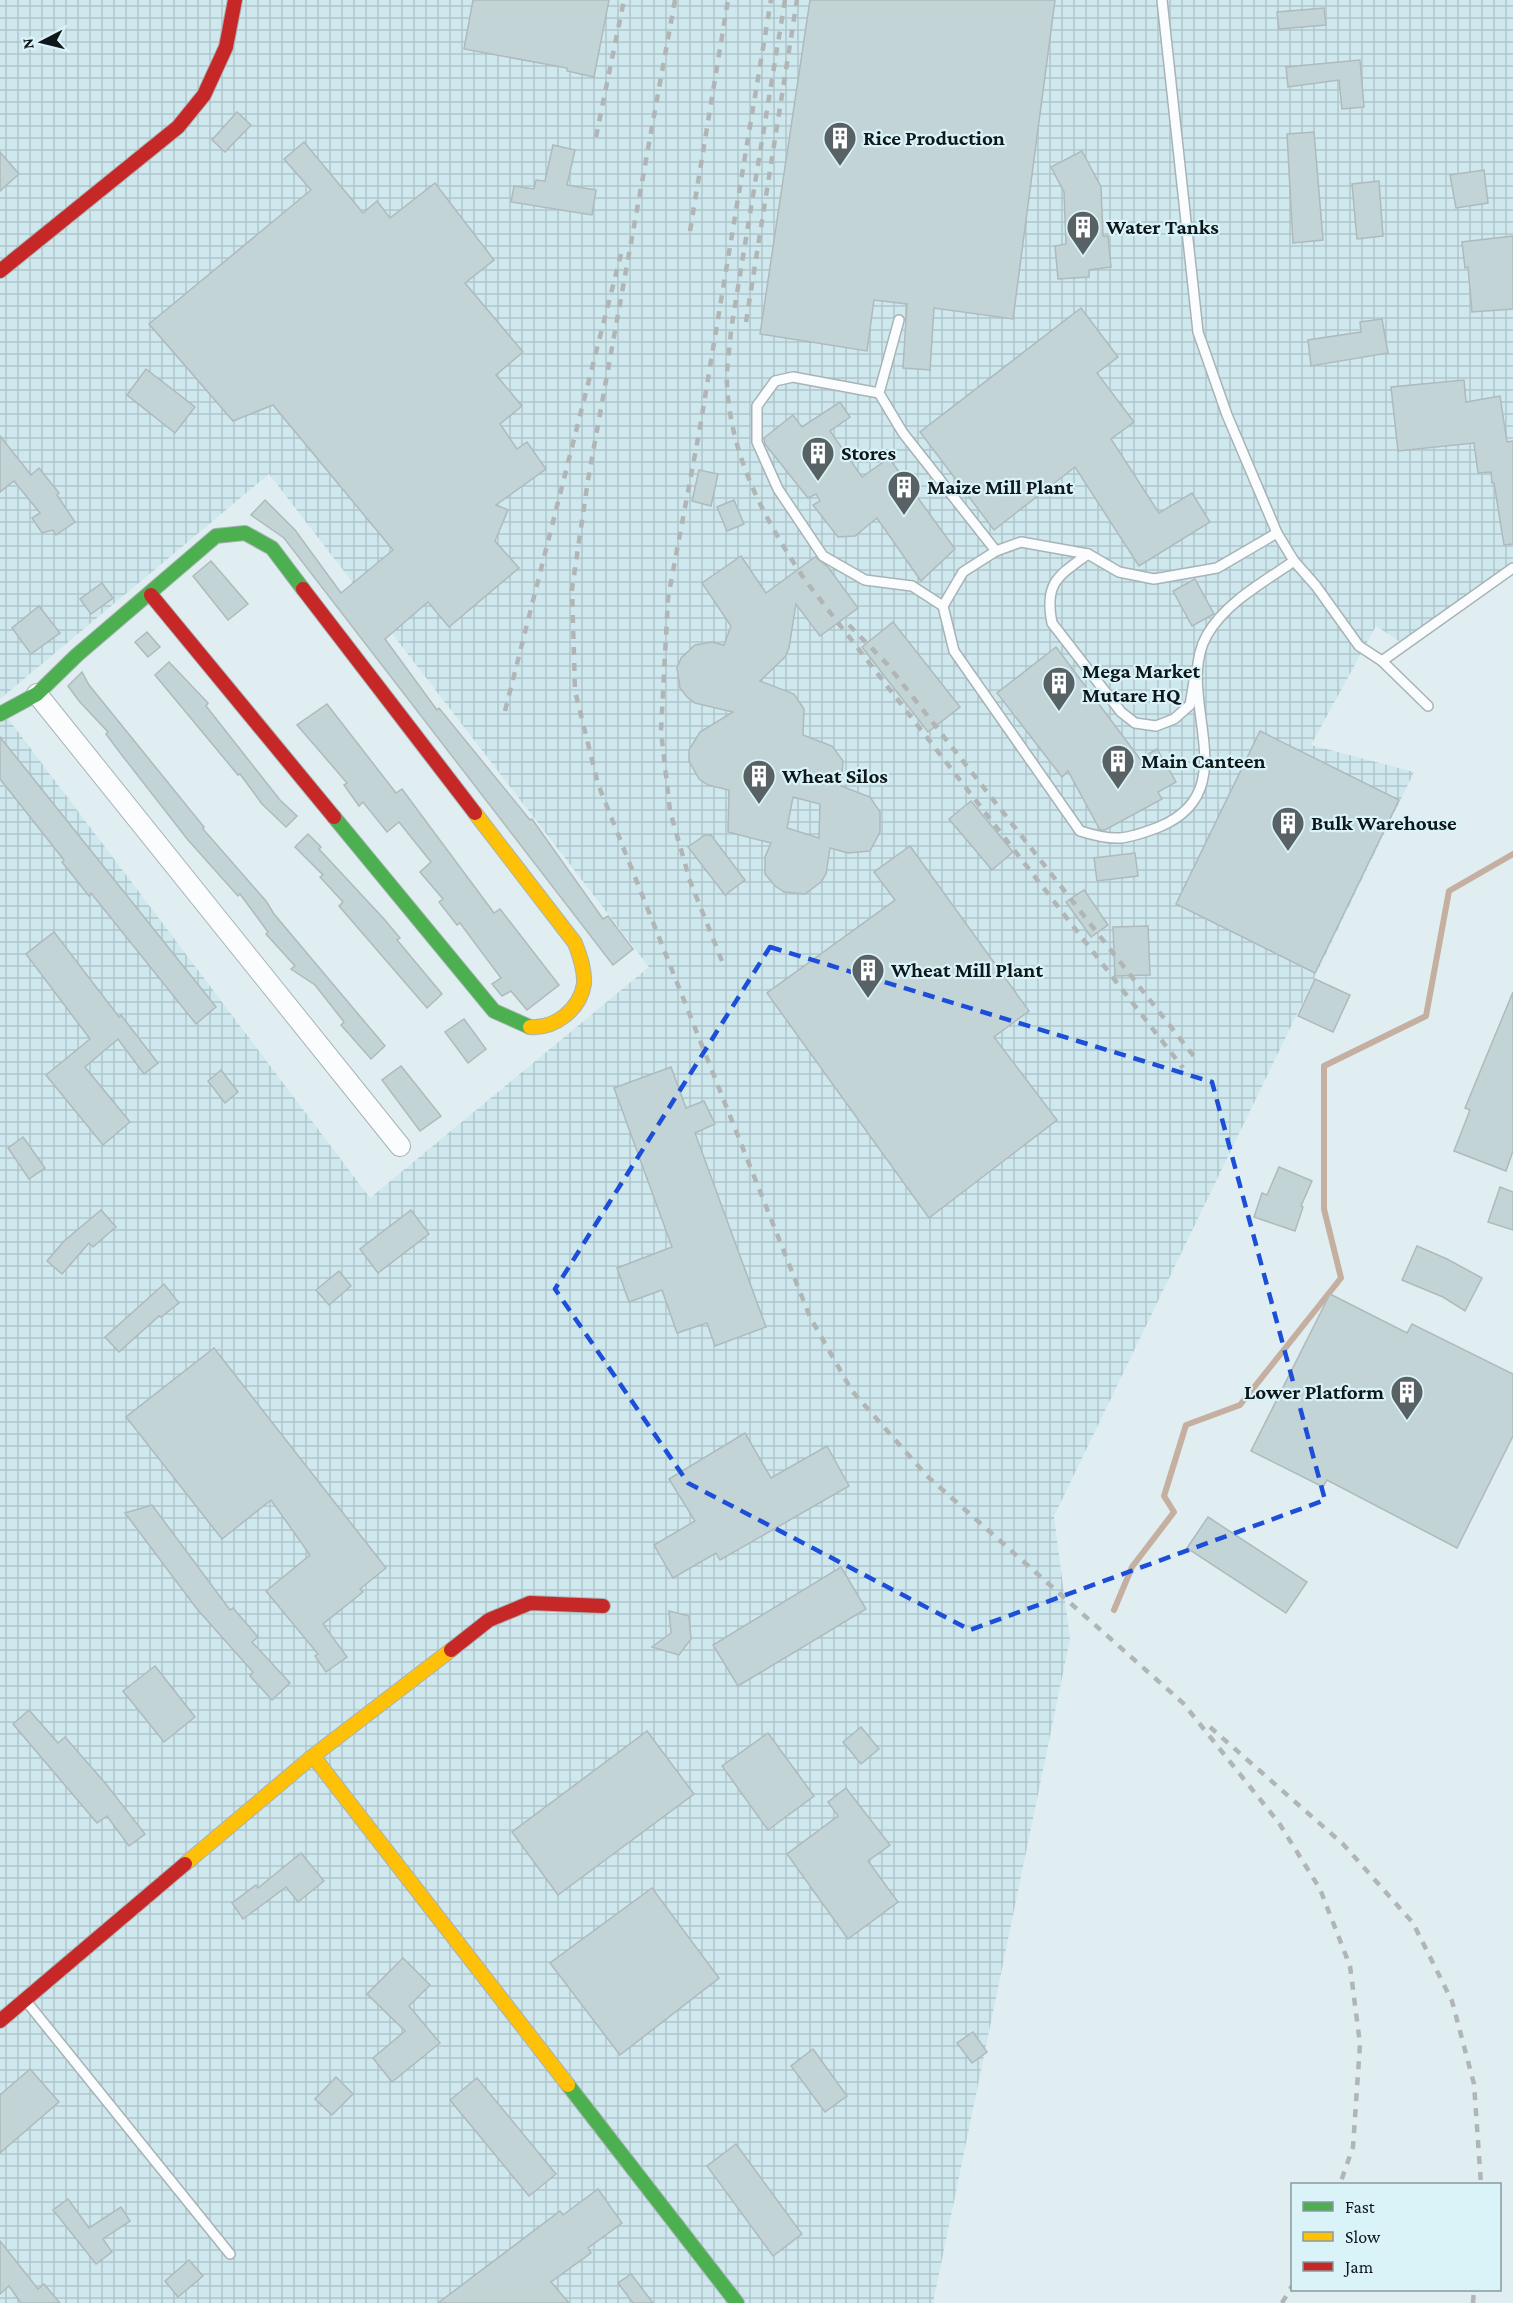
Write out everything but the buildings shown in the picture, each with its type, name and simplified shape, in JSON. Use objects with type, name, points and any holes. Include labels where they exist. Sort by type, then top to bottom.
[{"type":"street","points":[[0,271],[178,127],[204,94],[226,47],[235,0]]},
{"type":"street","points":[[0,714],[38,694],[77,655],[151,595],[216,536],[245,532],[272,548],[575,942],[583,964],[584,986],[575,1008],[552,1025],[530,1027],[494,1011],[151,595]]},
{"type":"street","points":[[38,694],[400,1146]]},
{"type":"street","points":[[0,2021],[313,1756],[489,1620],[530,1603],[603,1606]]},
{"type":"street","points":[[313,1756],[737,2303]]},
{"type":"lane","points":[[1161,0],[1197,332],[1227,415],[1277,533],[1294,561],[1316,586],[1359,646],[1382,661],[1428,706]]},
{"type":"lane","points":[[899,320],[879,393],[903,433],[996,551]]},
{"type":"lane","points":[[879,393],[793,377],[775,381],[757,406],[757,442],[778,489],[823,556],[865,580],[912,586],[943,606],[954,651],[1032,766],[1080,831],[1109,841],[1137,836],[1172,821],[1189,808],[1203,783],[1205,733],[1196,671]]},
{"type":"lane","points":[[943,606],[963,572],[996,551],[1021,542],[1088,554],[1119,572],[1154,579],[1217,568],[1277,533]]},
{"type":"lane","points":[[1088,554],[1057,578],[1051,588],[1049,607],[1052,623],[1122,712],[1135,723],[1156,726],[1174,719],[1190,705],[1196,671],[1207,635],[1236,601],[1294,561]]},
{"type":"lane","points":[[1382,661],[1513,568]]},
{"type":"lane","points":[[26,2001],[230,2254]]},
{"type":"highlighted area","points":[[770,947],[1212,1082],[1325,1500],[970,1630],[688,1483],[555,1289]]},
{"type":"shaded area","points":[[0,0],[1513,0],[1513,574],[1408,647],[1376,626],[1311,745],[1414,772],[1054,1516],[1070,1639],[933,2303],[0,2303],[0,708],[370,1198],[649,967],[269,474],[0,699]]},
{"type":"waterway","points":[[1114,1610],[1132,1567],[1174,1512],[1164,1496],[1186,1425],[1240,1405],[1341,1278],[1324,1209],[1324,1066],[1426,1016],[1449,891],[1513,854]]},
{"type":"railway","points":[[596,137],[624,0]]},
{"type":"railway","points":[[675,0],[588,480],[572,589],[575,691],[598,784],[810,1317],[852,1391],[927,1476],[1183,1703],[1279,1823],[1320,1889],[1350,1966],[1360,2044],[1353,2147],[1340,2183]]},
{"type":"railway","points":[[690,231],[728,0]]},
{"type":"railway","points":[[722,961],[690,881],[670,811],[661,731],[668,598],[699,433],[771,0]]},
{"type":"railway","points":[[785,0],[731,330],[727,385],[735,438],[743,463],[752,487],[776,534],[805,580],[1183,1068]]},
{"type":"railway","points":[[746,322],[797,0]]},
{"type":"railway","points":[[505,711],[621,254]]},
{"type":"railway","points":[[849,625],[887,664],[1196,1059]]},
{"type":"railway","points":[[1210,1727],[1343,1844],[1413,1923],[1452,2001],[1474,2084],[1481,2183]]},
{"type":"railway","points":[[1282,2303],[1291,2288]]},
{"type":"railway","points":[[1473,2303],[1474,2291]]},
{"type":"traffic: fast","points":[[0,714],[37,694],[77,655],[216,536],[245,533],[272,548],[303,589]]},
{"type":"traffic: fast","points":[[334,817],[494,1011],[530,1027]]},
{"type":"traffic: fast","points":[[568,2085],[737,2303]]},
{"type":"traffic: slow","points":[[475,813],[575,943],[582,963],[584,974],[582,993],[571,1010],[548,1025],[530,1027]]},
{"type":"traffic: slow","points":[[185,1864],[313,1756],[451,1650]]},
{"type":"traffic: slow","points":[[313,1756],[568,2085]]},
{"type":"traffic: jam","points":[[0,271],[178,127],[204,95],[226,47],[235,0]]},
{"type":"traffic: jam","points":[[303,589],[475,813]]},
{"type":"traffic: jam","points":[[151,595],[334,817]]},
{"type":"traffic: jam","points":[[451,1650],[489,1620],[530,1603],[603,1606]]},
{"type":"traffic: jam","points":[[0,2021],[185,1864]]},
{"type":"place","name":"Rice Production","points":[[840,167]]},
{"type":"place","name":"Water Tanks","points":[[1083,256]]},
{"type":"place","name":"Stores","points":[[818,482]]},
{"type":"place","name":"Maize Mill Plant","points":[[904,516]]},
{"type":"place","name":"Mega Market Mutare HQ","points":[[1059,712]]},
{"type":"place","name":"Main Canteen","points":[[1118,790]]},
{"type":"place","name":"Wheat Silos","points":[[759,805]]},
{"type":"place","name":"Bulk Warehouse","points":[[1288,852]]},
{"type":"place","name":"Wheat Mill Plant","points":[[868,999]]},
{"type":"place","name":"Lower Platform","points":[[1407,1421]]}]
